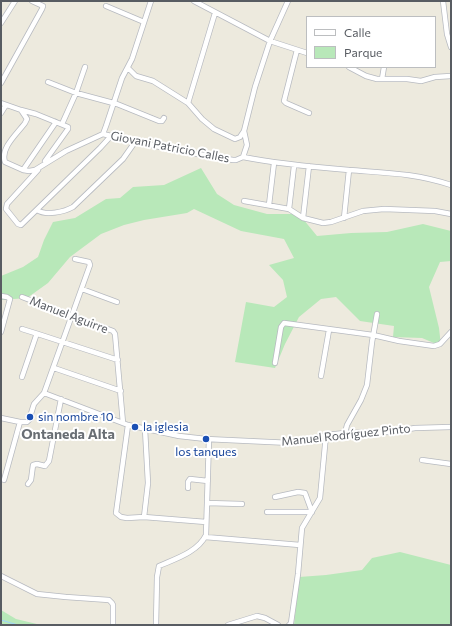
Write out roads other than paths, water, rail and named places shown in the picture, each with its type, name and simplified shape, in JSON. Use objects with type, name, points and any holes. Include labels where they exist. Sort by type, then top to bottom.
[{"type":"street","points":[[1,23],[15,1]]},
{"type":"street","points":[[1,83],[42,9],[43,6],[32,1]]},
{"type":"street","points":[[103,134],[151,1]]},
{"type":"street","points":[[194,1],[270,41],[306,53]]},
{"type":"street","points":[[235,139],[240,137],[244,131],[255,87],[270,41],[288,1]]},
{"type":"street","points":[[443,1],[447,34],[451,47]]},
{"type":"street","points":[[106,6],[144,22]]},
{"type":"street","points":[[188,103],[215,13]]},
{"type":"street","points":[[297,50],[284,101],[309,113]]},
{"type":"street","points":[[62,124],[76,93],[85,67]]},
{"type":"street","points":[[128,68],[136,76],[153,80],[188,103],[202,119],[214,128],[235,139],[246,142]]},
{"type":"street","points":[[351,68],[366,76],[382,79],[407,79],[420,81],[435,77],[451,76]]},
{"type":"street","points":[[382,79],[384,68]]},
{"type":"street","points":[[48,82],[76,93],[114,104],[158,121],[162,121],[164,118]]},
{"type":"street","points":[[1,112],[3,104],[68,127],[44,164],[6,206],[6,209],[18,224],[21,225],[111,136]]},
{"type":"street","points":[[21,110],[27,119],[6,148],[3,158],[7,164],[23,170],[56,122]]},
{"type":"street","points":[[243,157],[246,142],[244,131]]},
{"type":"street","name":"Giovani Patricio Calles","points":[[23,170],[35,170],[66,151],[103,134],[135,142],[233,160],[243,157],[294,166],[403,173],[436,180],[451,185]]},
{"type":"street","points":[[37,210],[42,213],[49,213],[67,210],[73,207],[123,159],[135,142]]},
{"type":"street","points":[[269,205],[274,163]]},
{"type":"street","points":[[289,209],[294,166]]},
{"type":"street","points":[[303,218],[309,166]]},
{"type":"street","points":[[344,218],[349,170]]},
{"type":"street","points":[[244,200],[289,209],[303,218],[323,223],[344,218],[363,211],[384,209],[436,211],[451,214]]},
{"type":"street","points":[[1,418],[20,422],[29,420],[34,404],[44,393],[90,264],[89,262],[75,259]]},
{"type":"street","points":[[82,289],[117,302]]},
{"type":"street","points":[[1,296],[10,299],[1,332]]},
{"type":"street","name":"Manuel Aguirre","points":[[22,297],[111,330],[115,334],[118,360]]},
{"type":"street","points":[[345,432],[366,388],[377,314]]},
{"type":"street","points":[[275,363],[281,327],[284,323],[373,335],[399,341],[434,346],[440,344],[451,332]]},
{"type":"street","points":[[22,329],[118,360],[123,423]]},
{"type":"street","points":[[321,376],[329,330]]},
{"type":"street","points":[[22,377],[37,335]]},
{"type":"street","points":[[54,368],[121,391]]},
{"type":"street","name":"Manuel Rodríguez Pinto","points":[[44,393],[128,426],[179,436],[209,439],[291,443],[345,432],[391,432],[415,428],[451,427]]},
{"type":"street","points":[[28,484],[31,480],[33,465],[37,464],[45,466],[47,464],[61,399]]},
{"type":"street","points":[[4,480],[20,422]]},
{"type":"street","points":[[128,426],[116,514],[127,518],[144,517],[206,522]]},
{"type":"street","points":[[144,517],[148,483],[145,429]]},
{"type":"street","points":[[289,625],[291,623],[298,574],[302,528],[320,498],[326,435]]},
{"type":"street","points":[[156,625],[157,577],[159,566],[194,549],[203,541],[205,537],[208,503],[209,439]]},
{"type":"street","points":[[422,460],[451,464]]},
{"type":"street","points":[[188,488],[188,482],[190,479],[208,481]]},
{"type":"street","points":[[275,497],[298,492],[305,493],[312,512]]},
{"type":"street","points":[[208,503],[242,504]]},
{"type":"street","points":[[267,512],[312,512]]},
{"type":"street","points":[[205,537],[300,545]]},
{"type":"street","points":[[1,576],[37,594],[109,600],[113,605],[113,625]]},
{"type":"street","points":[[228,625],[257,616],[265,618],[278,625]]},
{"type":"waterway","points":[[1,620],[18,625]]},
{"type":"place","name":"sin nombre 10","points":[[30,417]]},
{"type":"place","name":"la iglesia","points":[[135,427]]},
{"type":"place","name":"los tanques","points":[[206,439]]},
{"type":"district","name":"Ontaneda Alta","points":[[68,434]]}]
